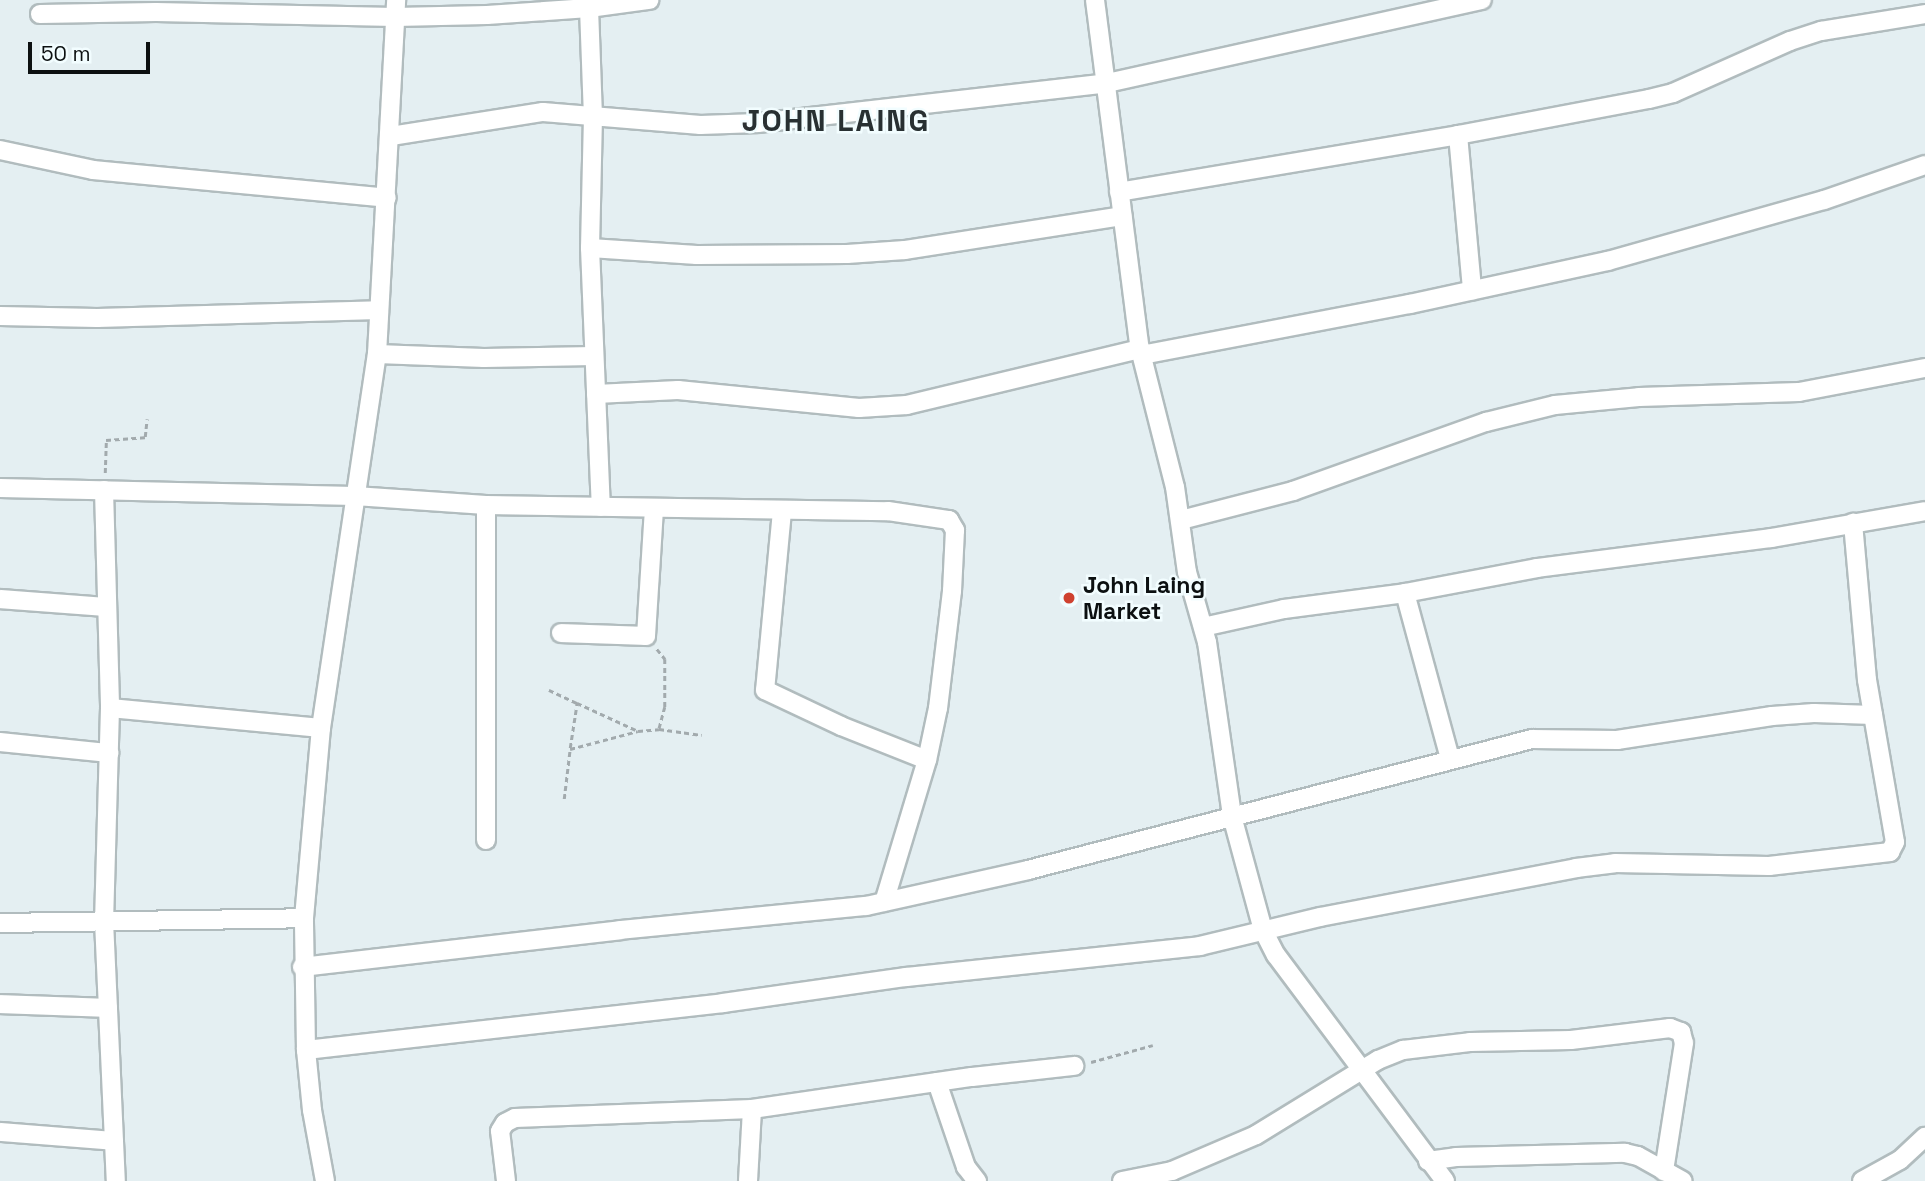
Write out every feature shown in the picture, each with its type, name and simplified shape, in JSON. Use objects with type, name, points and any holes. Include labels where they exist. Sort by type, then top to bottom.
[{"type":"street","points":[[40,14],[264,7],[396,8],[487,15],[589,8],[649,0]]},
{"type":"street","points":[[1095,0],[1141,352],[1181,520],[1187,572],[1203,627],[1232,816],[1263,930],[1276,955],[1445,1181]]},
{"type":"street","points":[[391,136],[543,112],[700,125],[758,123],[1107,83],[1482,0]]},
{"type":"street","points":[[325,1181],[312,1110],[306,1050],[302,967],[304,918],[321,728],[377,354],[396,8]]},
{"type":"street","points":[[589,8],[593,116],[590,248],[601,507]]},
{"type":"street","points":[[1119,192],[1458,135],[1648,99],[1673,93],[1800,37],[1925,13]]},
{"type":"street","points":[[1458,135],[1472,290]]},
{"type":"street","points":[[0,150],[93,170],[387,198]]},
{"type":"street","points":[[596,394],[678,390],[859,408],[907,405],[1141,352],[1472,290],[1608,261],[1723,230],[1925,165]]},
{"type":"street","points":[[590,248],[697,255],[847,254],[905,250],[1122,216]]},
{"type":"street","points":[[0,316],[97,318],[379,310]]},
{"type":"street","points":[[377,354],[484,358],[594,356]]},
{"type":"street","points":[[1181,520],[1293,491],[1486,422],[1555,405],[1639,397],[1799,392],[1925,368]]},
{"type":"street","points":[[0,488],[355,496],[486,505],[905,512],[953,523],[952,591],[938,708],[927,760],[884,902]]},
{"type":"street","points":[[104,490],[110,708],[104,921],[116,1181]]},
{"type":"street","points":[[486,505],[486,840]]},
{"type":"street","points":[[561,633],[646,636],[654,508]]},
{"type":"street","points":[[782,511],[765,690],[841,726],[927,760]]},
{"type":"street","points":[[1203,627],[1284,609],[1405,593],[1537,568],[1770,538],[1925,511]]},
{"type":"street","points":[[306,1050],[723,1003],[906,977],[1200,946],[1263,930],[1615,863],[1769,866],[1890,852],[1895,842],[1873,715],[1860,618],[1853,523]]},
{"type":"street","points":[[1405,593],[1450,759]]},
{"type":"street","points":[[0,599],[107,607]]},
{"type":"street","points":[[110,708],[321,728]]},
{"type":"street","points":[[302,967],[620,930],[793,916],[884,902],[1028,870],[1532,739],[1617,740],[1772,716],[1814,713],[1873,715]]},
{"type":"street","points":[[0,742],[109,753]]},
{"type":"street","points":[[0,923],[304,918]]},
{"type":"street","points":[[0,1004],[108,1008]]},
{"type":"street","points":[[1122,1181],[1172,1171],[1214,1155],[1256,1135],[1378,1060],[1403,1050],[1430,1045],[1571,1040],[1670,1028],[1681,1032],[1684,1043],[1664,1171]]},
{"type":"street","points":[[506,1181],[500,1131],[505,1123],[515,1118],[752,1108],[1074,1066]]},
{"type":"street","points":[[937,1083],[966,1167],[977,1181]]},
{"type":"street","points":[[748,1181],[752,1108]]},
{"type":"street","points":[[0,1132],[114,1141]]},
{"type":"street","points":[[1862,1181],[1900,1160],[1925,1137]]},
{"type":"street","points":[[1428,1161],[1468,1156],[1625,1153],[1639,1156],[1683,1181]]},
{"type":"path","points":[[104,490],[106,440],[145,437],[147,419]]},
{"type":"path","points":[[646,636],[665,659],[665,707],[659,729]]},
{"type":"path","points":[[549,690],[638,731]]},
{"type":"path","points":[[564,799],[578,703]]},
{"type":"path","points":[[570,748],[638,731],[659,729],[702,735]]},
{"type":"path","points":[[1074,1066],[1153,1045]]},
{"type":"place","name":"John Laing Market","points":[[1069,598]]},
{"type":"district","name":"JOHN LAING","points":[[836,121]]}]
